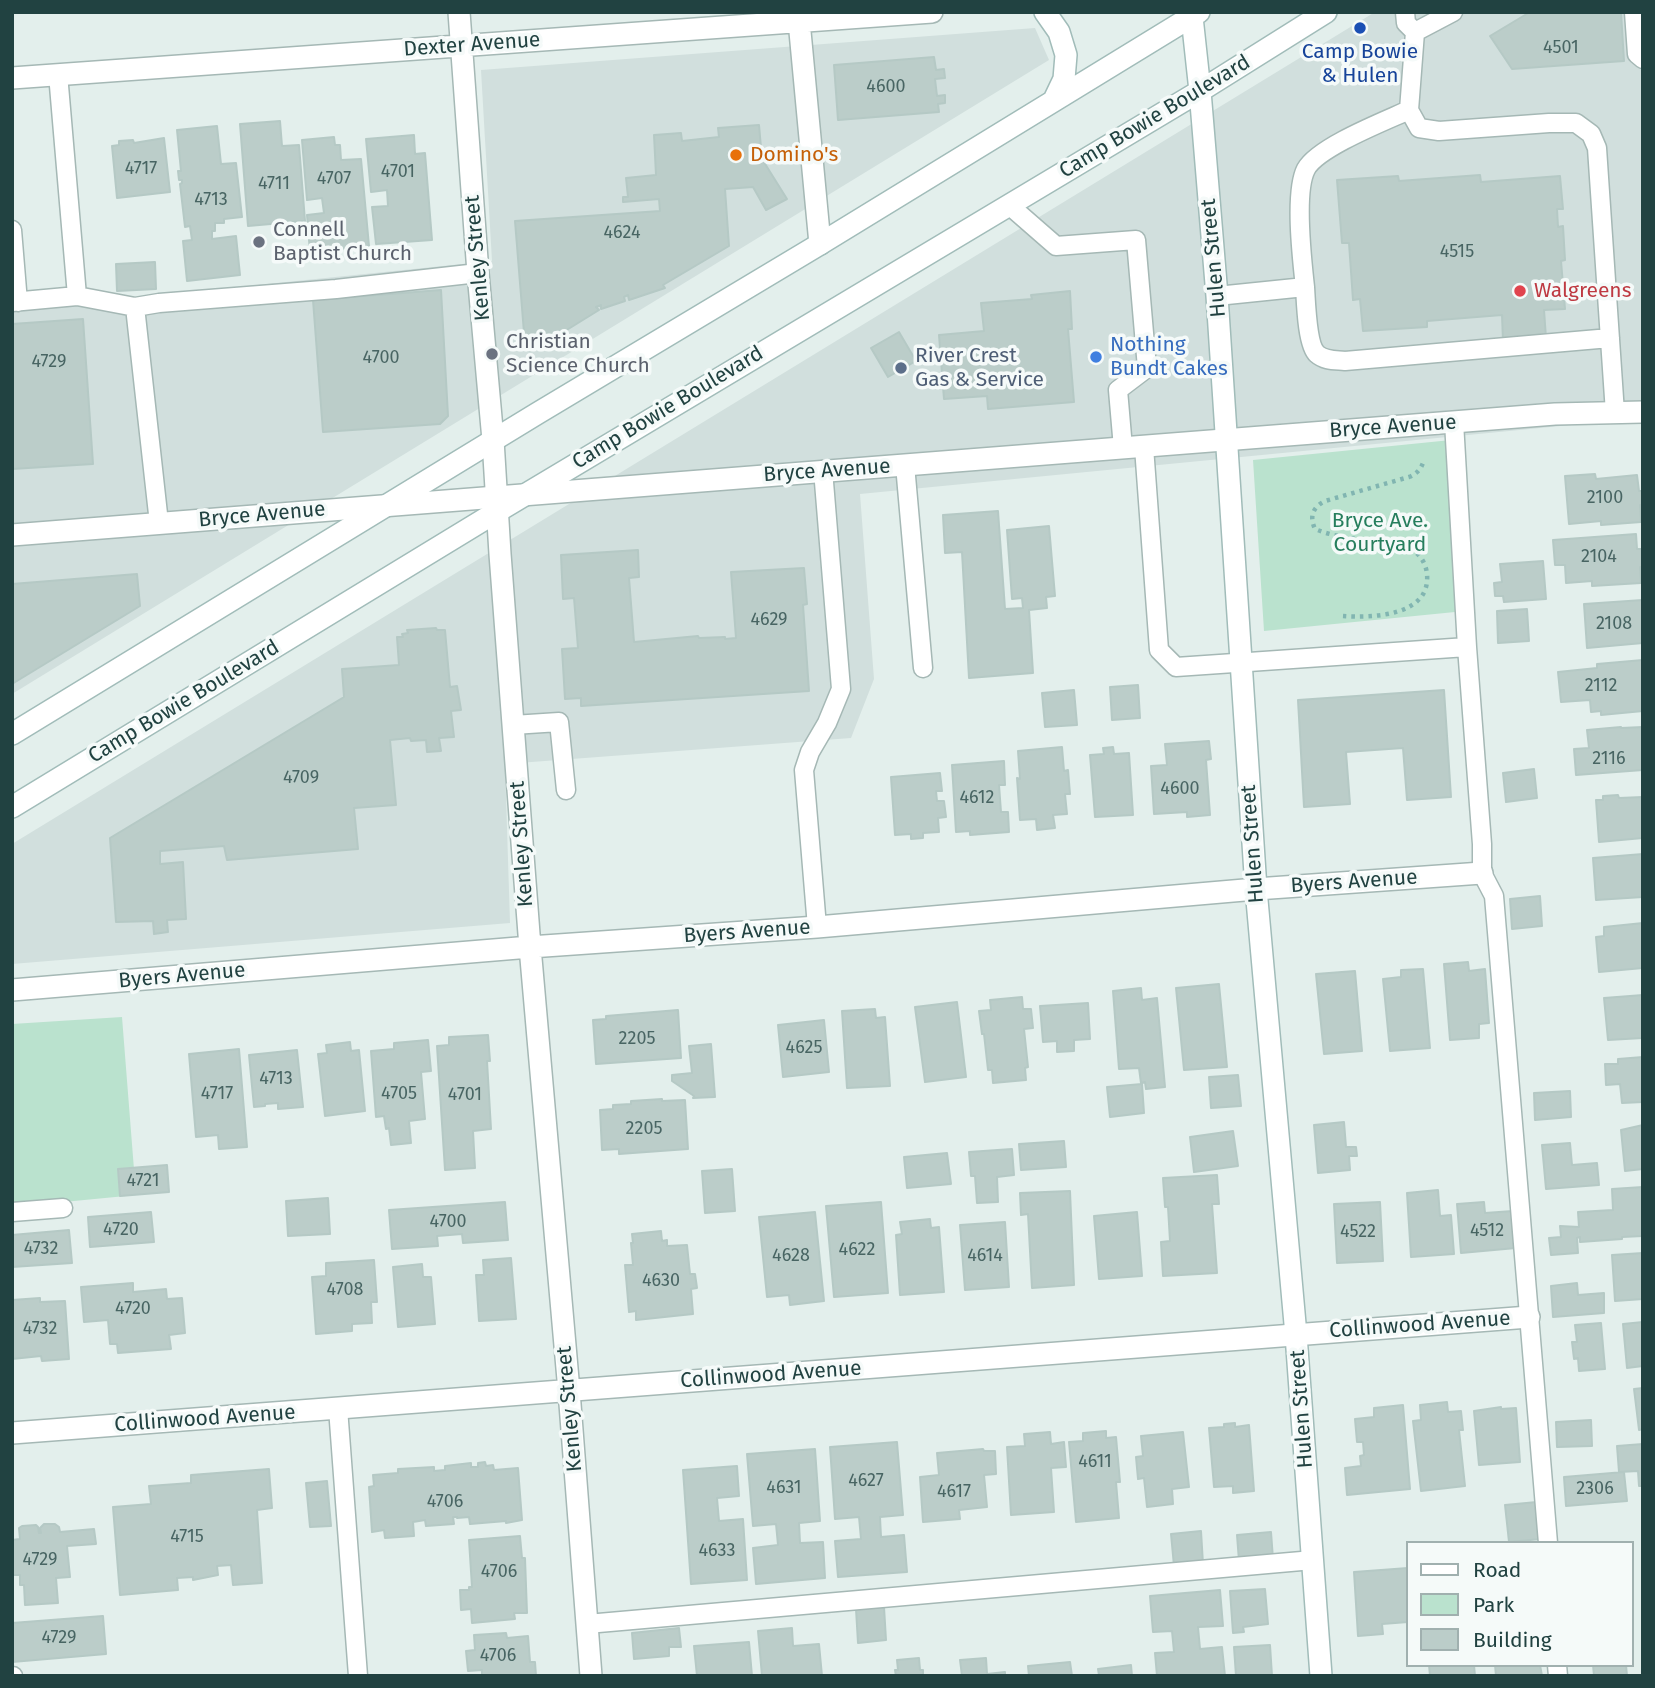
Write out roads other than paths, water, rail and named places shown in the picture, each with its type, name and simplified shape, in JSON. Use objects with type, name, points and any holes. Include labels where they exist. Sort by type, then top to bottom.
[{"type":"street","name":"Kenley Street","points":[[459,12],[530,947],[591,1676]]},
{"type":"street","name":"Dexter Avenue","points":[[12,78],[799,22],[848,15],[932,12]]},
{"type":"street","points":[[1045,12],[1059,32],[1066,55],[1064,79],[1054,101]]},
{"type":"street","name":"Camp Bowie Boulevard","points":[[12,807],[497,504],[524,495],[1200,91],[1326,12]]},
{"type":"street","points":[[12,734],[1194,14]]},
{"type":"street","name":"Hulen Street","points":[[1194,14],[1228,440],[1256,889],[1296,1335],[1321,1676]]},
{"type":"street","points":[[799,22],[820,244]]},
{"type":"street","name":"Bryce Avenue","points":[[524,495],[1555,414],[1643,412]]},
{"type":"street","name":"Bryce Avenue","points":[[12,535],[389,504],[497,504]]},
{"type":"street","name":"Byers Avenue","points":[[12,990],[1482,873]]},
{"type":"street","name":"Collinwood Avenue","points":[[12,1433],[1529,1317]]},
{"type":"lane","points":[[1405,12],[1406,23],[1415,32],[1409,110],[1419,128],[1439,131],[1576,123],[1591,134],[1597,148],[1615,413]]},
{"type":"lane","points":[[1415,32],[1453,12]]},
{"type":"lane","points":[[1634,12],[1637,54],[1643,59]]},
{"type":"lane","points":[[58,74],[77,296]]},
{"type":"lane","points":[[1409,110],[1326,149],[1306,168],[1300,194],[1301,253],[1311,347],[1318,355],[1328,360],[1359,360],[1610,338]]},
{"type":"lane","points":[[1009,205],[1056,246],[1136,240],[1147,368],[1118,390],[1134,447],[1159,650],[1176,667],[1467,647]]},
{"type":"lane","points":[[12,230],[15,302],[77,296],[135,307],[478,273]]},
{"type":"lane","points":[[1217,296],[1305,287]]},
{"type":"lane","points":[[135,307],[159,523]]},
{"type":"lane","points":[[1454,422],[1482,873],[1494,896],[1496,908],[1548,1541]]},
{"type":"lane","points":[[905,465],[923,668]]},
{"type":"lane","points":[[817,927],[804,771],[810,752],[827,723],[841,689],[823,470]]},
{"type":"lane","points":[[513,725],[559,722],[566,790]]},
{"type":"lane","points":[[12,1212],[63,1208]]},
{"type":"lane","points":[[338,1408],[358,1676]]},
{"type":"lane","points":[[587,1624],[1313,1560]]},
{"type":"place","name":"Camp Bowie & Hulen","points":[[1360,28]]},
{"type":"place","name":"Domino's","points":[[736,155]]},
{"type":"place","name":"Connell Baptist Church","points":[[259,242]]},
{"type":"place","name":"Walgreens","points":[[1520,291]]},
{"type":"place","name":"Christian Science Church","points":[[492,354]]},
{"type":"place","name":"Nothing Bundt Cakes","points":[[1096,357]]},
{"type":"place","name":"River Crest Gas & Service","points":[[901,368]]},
{"type":"park label","name":"Bryce Ave. Courtyard","points":[[1380,533]]}]
